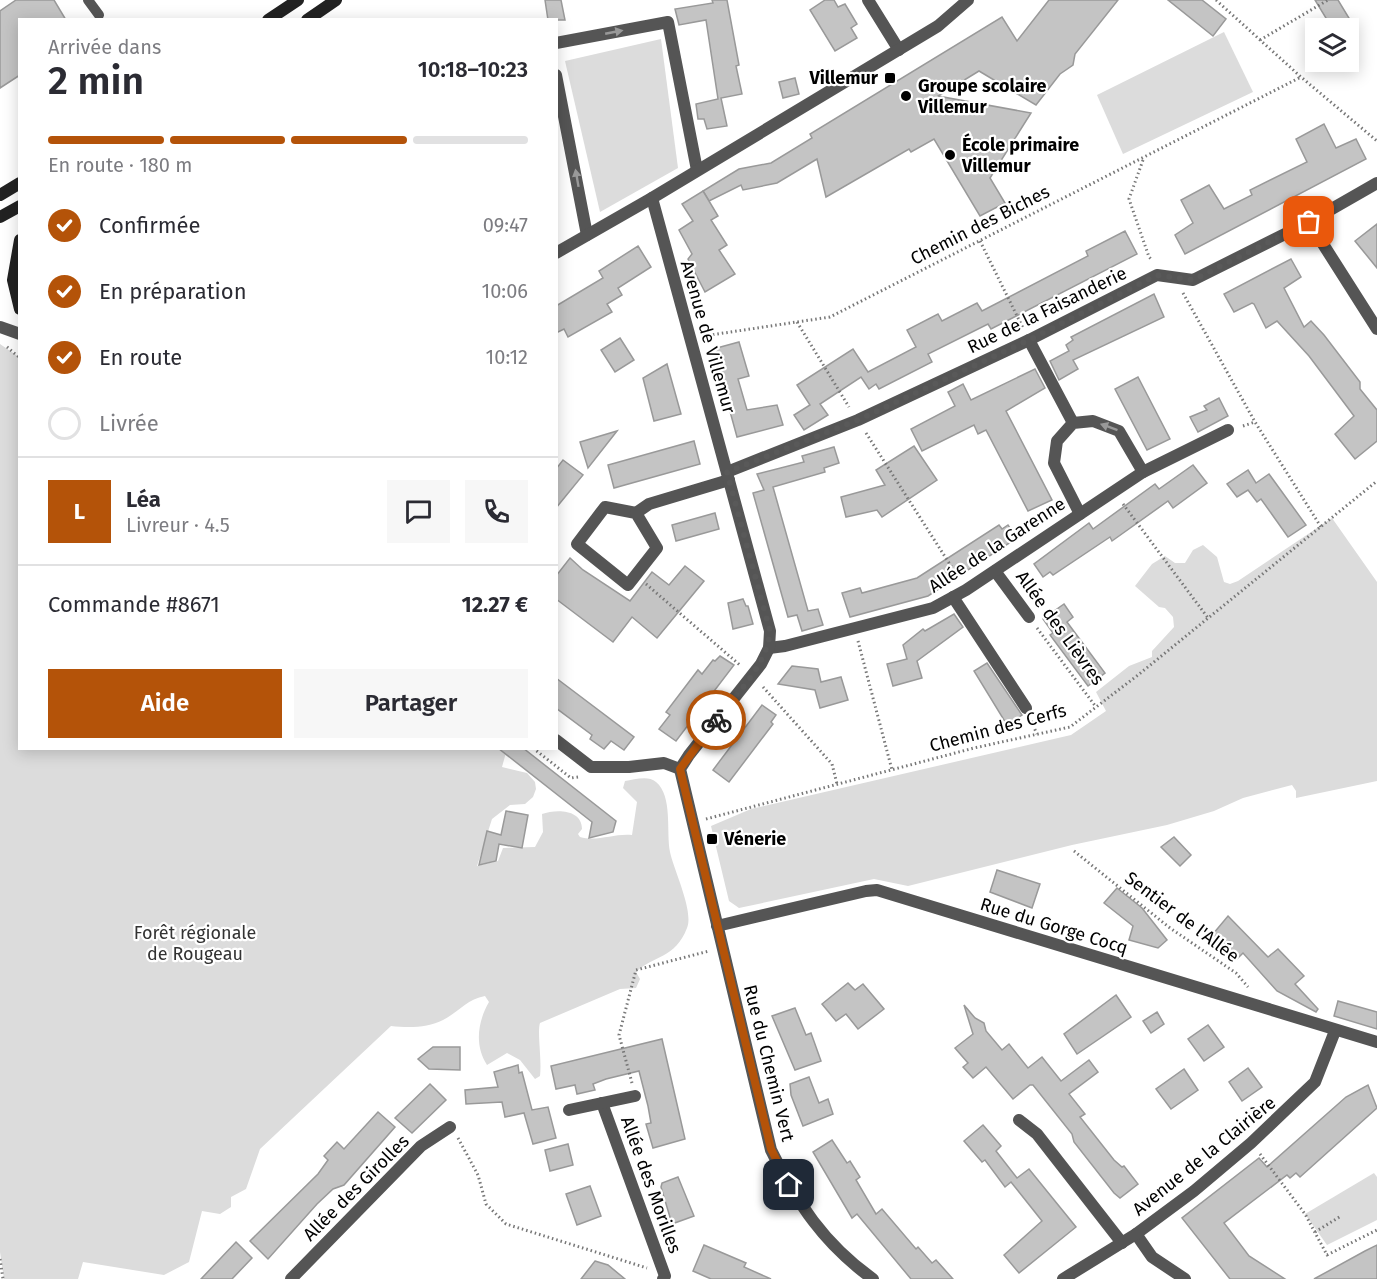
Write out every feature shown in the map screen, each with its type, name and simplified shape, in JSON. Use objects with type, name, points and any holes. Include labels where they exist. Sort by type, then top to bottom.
[{"type":"main road","points":[[271,18],[298,0]]},
{"type":"main road","points":[[310,18],[336,0]]},
{"type":"main road","points":[[0,195],[18,184]]},
{"type":"main road","points":[[0,217],[18,207]]},
{"type":"main road","points":[[18,253],[14,280],[18,299]]},
{"type":"street","points":[[868,0],[899,50]]},
{"type":"street","points":[[558,252],[899,50],[938,26],[968,0]]},
{"type":"street","points":[[558,43],[668,22],[697,170]]},
{"type":"street","points":[[558,85],[587,235]]},
{"type":"street","name":"Rue de la Faisanderie","points":[[636,513],[649,504],[728,476],[858,420],[1029,340],[1157,275],[1193,280],[1309,222],[1377,183]]},
{"type":"street","name":"Avenue de Villemur","points":[[652,198],[770,631],[769,648]]},
{"type":"street","points":[[1309,222],[1377,329]]},
{"type":"street","points":[[0,327],[18,333]]},
{"type":"street","points":[[1029,340],[1073,423]]},
{"type":"street","points":[[1080,514],[1054,463],[1057,441],[1073,423],[1093,421],[1119,431],[1143,472]]},
{"type":"street","name":"Allée de la Garenne","points":[[769,648],[785,646],[933,608],[966,590],[1143,472],[1228,430]]},
{"type":"street","points":[[605,507],[636,513],[657,548],[628,585],[577,544],[605,507]]},
{"type":"street","name":"Allée des Lièvres","points":[[995,571],[1029,617]]},
{"type":"street","points":[[953,597],[1026,708]]},
{"type":"street","points":[[693,822],[680,769],[688,755],[751,675],[769,648]]},
{"type":"street","points":[[558,742],[591,767],[629,767],[664,763],[680,769]]},
{"type":"street","name":"Rue du Chemin Vert","points":[[693,822],[771,1149],[789,1185],[819,1232],[845,1258],[873,1279]]},
{"type":"street","name":"Rue du Gorge Cocq","points":[[717,926],[877,890],[1377,1042]]},
{"type":"street","name":"Avenue de la Clairière","points":[[1063,1279],[1136,1234],[1194,1191],[1251,1143],[1315,1082],[1335,1031]]},
{"type":"street","name":"Allée des Morilles","points":[[568,1110],[635,1096]]},
{"type":"street","name":"Allée des Morilles","points":[[602,1103],[666,1278]]},
{"type":"street","points":[[1018,1120],[1037,1134],[1122,1243]]},
{"type":"street","name":"Allée des Girolles","points":[[291,1279],[421,1146],[450,1127]]},
{"type":"street","points":[[1136,1234],[1152,1257],[1185,1279]]},
{"type":"lane","points":[[88,0],[99,15]]},
{"type":"path","points":[[1216,0],[1301,77],[1377,141]]},
{"type":"path","points":[[1260,40],[1328,0]]},
{"type":"path","name":"Chemin des Biches","points":[[690,339],[830,317],[1301,77]]},
{"type":"path","points":[[1144,158],[1129,199],[1149,257],[1174,278],[1255,422],[1321,527]]},
{"type":"path","points":[[980,241],[1029,340]]},
{"type":"path","points":[[797,322],[966,590]]},
{"type":"path","points":[[3,344],[18,356]]},
{"type":"path","name":"Chemin des Cerfs","points":[[693,822],[1070,727],[1377,481]]},
{"type":"path","points":[[1113,491],[1208,618]]},
{"type":"path","points":[[636,574],[751,675],[832,764],[837,784]]},
{"type":"path","name":"Allée des Lièvres","points":[[1029,617],[1096,707]]},
{"type":"path","points":[[854,627],[892,770]]},
{"type":"path","points":[[536,750],[571,778],[583,777],[591,767]]},
{"type":"path","name":"Sentier de l'Allée","points":[[1074,851],[1170,928],[1236,974],[1250,988]]},
{"type":"path","points":[[635,1096],[620,1035],[636,970],[723,948]]},
{"type":"path","points":[[450,1127],[469,1154],[486,1204],[506,1224],[644,1266],[666,1278]]},
{"type":"path","points":[[1251,1143],[1305,1214],[1327,1254],[1377,1230]]},
{"type":"path","points":[[1315,1232],[1341,1216]]},
{"type":"path","points":[[0,1259],[3,1279]]},
{"type":"green space","points":[[1224,32],[1253,92],[1123,154],[1097,95]]},
{"type":"green space","points":[[661,39],[678,168],[600,212],[565,61]]},
{"type":"green space","name":"Forêt régionale de Rougeau","points":[[0,344],[18,356],[18,750],[507,750],[502,767],[527,773],[535,782],[536,789],[533,797],[525,804],[510,805],[492,819],[477,866],[498,861],[503,848],[535,847],[543,832],[542,814],[548,812],[561,811],[573,814],[581,822],[582,829],[578,834],[580,837],[593,839],[632,835],[637,802],[623,788],[625,781],[641,778],[653,780],[665,796],[670,852],[683,891],[688,921],[687,928],[676,946],[636,972],[640,979],[636,988],[620,989],[540,1023],[540,1076],[535,1079],[520,1060],[507,1053],[487,1065],[479,1041],[482,1017],[489,1002],[485,996],[473,1000],[449,1017],[431,1025],[391,1026],[260,1149],[246,1189],[231,1197],[231,1207],[220,1214],[202,1211],[189,1262],[164,1275],[83,1262],[78,1279],[4,1279],[0,1252]]},
{"type":"green space","points":[[1332,518],[1377,582],[1377,781],[1296,798],[1296,791],[1292,785],[1243,798],[1214,811],[1167,825],[1072,845],[908,886],[874,879],[739,908],[729,901],[711,826],[751,809],[1071,735],[1106,711],[1096,692],[1129,666],[1152,657],[1152,651],[1174,627],[1173,617],[1165,608],[1159,607],[1135,586],[1152,564],[1165,556],[1175,563],[1185,563],[1193,550],[1203,545],[1217,557],[1224,582],[1230,584],[1238,581]]},
{"type":"green space","points":[[1374,1173],[1377,1177],[1377,1220],[1327,1245],[1305,1214]]},
{"type":"building","points":[[16,0],[54,0],[65,18],[18,18],[18,76],[0,88],[0,11]]},
{"type":"building","points":[[545,0],[561,0],[565,20],[548,18]]},
{"type":"building","points":[[712,0],[727,0],[742,94],[721,98],[727,126],[707,129],[704,119],[698,119],[696,104],[718,99],[706,20],[679,25],[675,9],[713,3]]},
{"type":"building","points":[[825,0],[834,0],[838,7],[845,4],[857,24],[851,28],[857,38],[835,51],[810,10]]},
{"type":"building","name":"Groupe scolaire Villemur","points":[[1049,0],[1118,0],[1075,54],[1073,65],[1060,74],[1036,105],[979,71],[938,96],[1031,113],[990,178],[1005,203],[980,216],[934,139],[911,152],[909,149],[826,197],[817,159],[777,183],[743,190],[741,185],[709,201],[703,191],[739,169],[771,163],[812,138],[810,134],[1002,17],[1017,41]]},
{"type":"building","points":[[1168,0],[1202,0],[1226,19],[1213,36]]},
{"type":"building","points":[[1315,0],[1338,0],[1349,18],[1326,18]]},
{"type":"building","points":[[795,78],[799,94],[783,98],[779,82]]},
{"type":"building","points":[[1324,124],[1336,148],[1356,139],[1366,159],[1185,254],[1175,235],[1193,223],[1181,200],[1209,185],[1224,209],[1252,195],[1250,190],[1307,162],[1296,139]]},
{"type":"building","points":[[703,191],[718,216],[711,220],[727,245],[719,250],[735,274],[705,292],[688,259],[692,254],[679,230],[693,221],[682,204]]},
{"type":"building","points":[[1377,224],[1377,268],[1355,241]]},
{"type":"building","points":[[1125,231],[1137,254],[991,329],[988,324],[928,354],[932,362],[879,389],[876,384],[869,389],[861,377],[820,404],[828,415],[804,430],[794,415],[810,405],[797,385],[853,349],[868,372],[916,347],[907,330],[938,314],[942,321],[977,303],[982,311],[1088,256],[1086,251]]},
{"type":"building","points":[[638,246],[651,267],[618,288],[622,295],[607,304],[612,312],[568,337],[564,329],[558,332],[558,305],[603,278],[599,271]]},
{"type":"building","points":[[1291,259],[1301,277],[1284,288],[1304,327],[1311,321],[1324,335],[1360,382],[1360,389],[1377,410],[1377,441],[1355,459],[1335,434],[1354,416],[1309,356],[1277,321],[1266,328],[1254,304],[1234,312],[1224,294]]},
{"type":"building","points":[[1154,294],[1164,317],[1073,360],[1078,369],[1059,380],[1050,361],[1069,351],[1066,345],[1073,340],[1071,337]]},
{"type":"building","points":[[620,338],[634,360],[615,372],[601,350]]},
{"type":"building","points":[[739,342],[749,376],[738,379],[747,410],[777,405],[783,425],[737,437],[713,349]]},
{"type":"building","points":[[667,364],[681,414],[654,421],[643,378]]},
{"type":"building","points":[[1035,369],[1045,388],[1006,411],[1052,500],[1028,511],[986,430],[978,434],[974,425],[922,451],[911,429],[955,406],[948,392],[963,384],[971,400]]},
{"type":"building","points":[[1138,377],[1170,439],[1147,450],[1115,389]]},
{"type":"building","points":[[1219,398],[1228,416],[1198,432],[1190,417],[1207,410],[1204,406]]},
{"type":"building","points":[[617,431],[588,468],[580,442]]},
{"type":"building","points":[[694,441],[700,464],[614,488],[608,465]]},
{"type":"building","points":[[914,446],[937,480],[882,517],[877,510],[846,517],[841,497],[885,485],[876,470]]},
{"type":"building","points":[[834,447],[839,463],[824,468],[825,472],[773,487],[808,611],[818,609],[823,625],[802,631],[797,615],[788,617],[753,493],[764,490],[757,474],[804,462],[802,456]]},
{"type":"building","points":[[563,460],[583,475],[558,506],[558,466]]},
{"type":"building","points":[[1193,465],[1207,483],[1173,508],[1168,501],[1112,541],[1110,537],[1053,575],[1050,572],[1043,577],[1034,564],[1089,523],[1093,529],[1155,484],[1159,489]]},
{"type":"building","points":[[1248,470],[1256,483],[1269,474],[1306,525],[1288,537],[1261,499],[1257,502],[1248,490],[1237,497],[1227,484]]},
{"type":"building","points":[[715,513],[719,529],[676,541],[672,525]]},
{"type":"building","points":[[999,525],[1002,529],[1008,525],[1017,538],[928,596],[850,617],[842,593],[860,588],[862,593],[917,578]]},
{"type":"building","points":[[570,558],[583,570],[630,601],[652,572],[669,585],[685,566],[704,581],[657,638],[632,617],[613,642],[558,601],[558,573]]},
{"type":"building","points":[[743,599],[748,606],[753,624],[733,629],[728,603]]},
{"type":"building","points":[[1064,604],[1073,617],[1067,622],[1105,673],[1088,686],[1050,635],[1053,633],[1043,619]]},
{"type":"building","points":[[954,614],[963,627],[917,661],[922,678],[893,686],[887,664],[907,659],[903,645],[923,629],[925,631]]},
{"type":"building","points":[[720,656],[734,665],[676,741],[659,729],[670,715],[666,712],[698,670],[702,674],[713,660],[715,661]]},
{"type":"building","points":[[987,663],[1022,715],[1007,725],[974,671]]},
{"type":"building","points":[[792,666],[818,669],[821,682],[841,677],[848,700],[820,708],[815,690],[778,684]]},
{"type":"building","points":[[558,680],[634,737],[624,750],[611,741],[604,749],[590,739],[592,735],[558,710]]},
{"type":"building","points":[[762,705],[776,715],[771,722],[773,724],[729,782],[713,770]]},
{"type":"building","points":[[501,750],[526,750],[616,821],[613,832],[589,838],[592,822]]},
{"type":"building","points":[[506,811],[528,815],[522,848],[499,844],[496,861],[479,865],[487,831],[501,835]]},
{"type":"building","points":[[1174,837],[1191,855],[1180,866],[1161,847]]},
{"type":"building","points":[[997,870],[1040,884],[1032,908],[990,892]]},
{"type":"building","points":[[1117,888],[1142,908],[1167,940],[1158,948],[1129,940],[1133,926],[1104,903]]},
{"type":"building","points":[[1228,916],[1268,957],[1278,949],[1304,976],[1295,984],[1318,1009],[1316,1012],[1277,991],[1243,953],[1237,959],[1213,934]]},
{"type":"building","points":[[848,983],[855,990],[863,984],[884,1009],[858,1029],[846,1014],[836,1021],[822,1004]]},
{"type":"building","points":[[1116,995],[1131,1017],[1077,1054],[1064,1034]]},
{"type":"building","points":[[1338,1001],[1377,1012],[1377,1029],[1334,1016]]},
{"type":"building","points":[[964,1005],[975,1018],[984,1023],[986,1031],[1002,1050],[1009,1044],[1028,1068],[1042,1057],[1061,1081],[1089,1060],[1098,1072],[1069,1094],[1085,1114],[1080,1117],[1114,1160],[1122,1167],[1124,1166],[1138,1184],[1120,1198],[1114,1193],[1074,1142],[1072,1134],[1033,1085],[1013,1099],[986,1067],[973,1078],[963,1067],[968,1063],[955,1048],[973,1034]]},
{"type":"building","points":[[795,1008],[806,1035],[811,1033],[821,1061],[795,1070],[772,1016]]},
{"type":"building","points":[[1157,1012],[1164,1024],[1151,1033],[1143,1021]]},
{"type":"building","points":[[1208,1025],[1224,1047],[1204,1061],[1188,1039]]},
{"type":"building","points":[[662,1039],[685,1139],[653,1148],[646,1124],[651,1123],[648,1106],[639,1071],[606,1079],[593,1084],[595,1090],[577,1094],[575,1085],[556,1089],[551,1066]]},
{"type":"building","points":[[433,1047],[460,1047],[460,1070],[429,1069],[418,1059]]},
{"type":"building","points":[[518,1065],[532,1110],[548,1107],[556,1138],[533,1144],[524,1113],[505,1117],[502,1102],[466,1104],[465,1090],[498,1087],[494,1072]]},
{"type":"building","points":[[1248,1068],[1262,1087],[1242,1101],[1229,1082]]},
{"type":"building","points":[[1184,1069],[1198,1090],[1171,1109],[1156,1089]]},
{"type":"building","points":[[809,1077],[819,1103],[828,1099],[833,1114],[803,1126],[791,1095],[790,1084]]},
{"type":"building","points":[[430,1084],[446,1100],[412,1133],[395,1118]]},
{"type":"building","points":[[1368,1085],[1377,1108],[1300,1177],[1296,1173],[1290,1178],[1287,1175],[1224,1223],[1249,1256],[1285,1279],[1230,1279],[1182,1218],[1259,1158],[1267,1167],[1346,1097]]},
{"type":"building","points":[[378,1112],[395,1127],[344,1185],[333,1189],[317,1204],[268,1259],[250,1241],[318,1174],[328,1160],[324,1156],[337,1142],[344,1149]]},
{"type":"building","points":[[983,1125],[1001,1146],[996,1151],[1017,1178],[1029,1169],[1076,1227],[1019,1273],[1004,1255],[1042,1221],[1011,1182],[1005,1187],[985,1160],[982,1162],[964,1141]]},
{"type":"building","points":[[832,1140],[847,1163],[850,1161],[860,1177],[856,1180],[876,1214],[882,1209],[916,1249],[918,1247],[932,1263],[936,1260],[953,1279],[911,1279],[857,1214],[852,1218],[813,1152]]},
{"type":"building","points":[[568,1144],[573,1165],[550,1171],[545,1150]]},
{"type":"building","points":[[678,1177],[694,1216],[672,1224],[661,1187],[662,1183]]},
{"type":"building","points":[[590,1186],[601,1216],[577,1225],[566,1194]]},
{"type":"building","points":[[236,1242],[252,1258],[232,1279],[201,1279]]},
{"type":"building","points":[[704,1245],[746,1263],[744,1267],[771,1279],[711,1279],[693,1271]]},
{"type":"building","points":[[1377,1245],[1377,1279],[1314,1279],[1365,1251]]},
{"type":"building","points":[[595,1261],[608,1265],[625,1279],[581,1279]]},
{"type":"way so far","points":[[716,720],[760,664],[769,648],[770,631],[727,472],[858,420],[1029,340],[1157,275],[1193,280],[1309,222]]},
{"type":"place","name":"Villemur","points":[[890,78]]},
{"type":"place","name":"Groupe scolaire Villemur","points":[[906,96]]},
{"type":"place","name":"École primaire Villemur","points":[[950,155]]},
{"type":"place","name":"Vénerie","points":[[712,839]]},
{"type":"route","points":[[716,720],[688,755],[680,769],[771,1149],[789,1185]]}]
